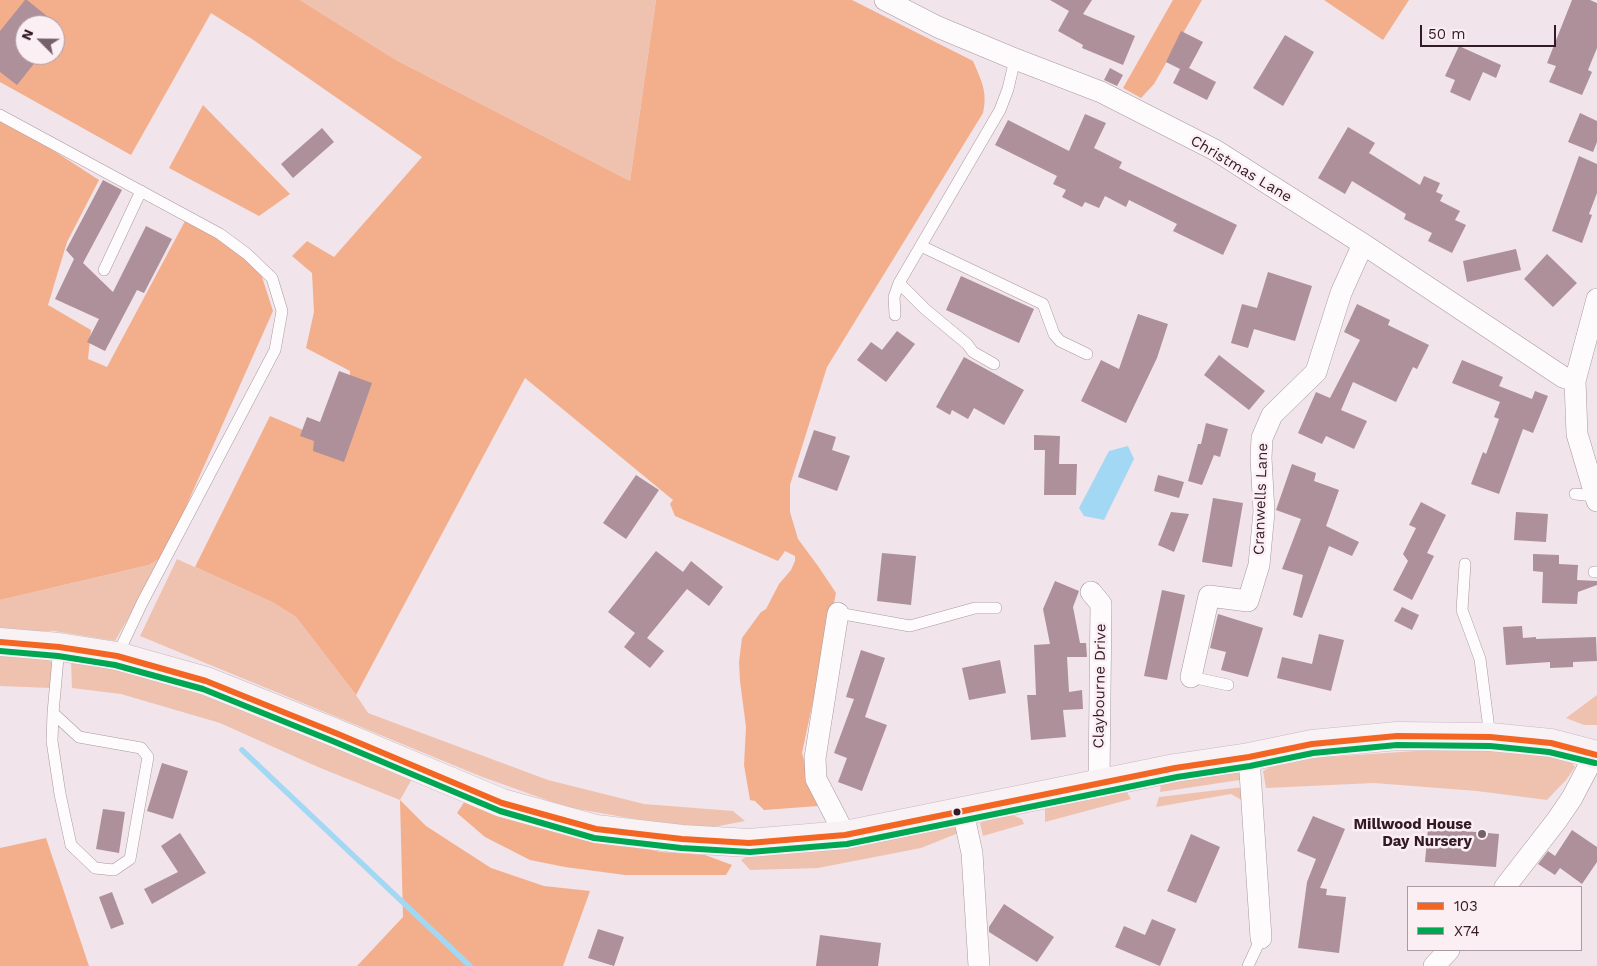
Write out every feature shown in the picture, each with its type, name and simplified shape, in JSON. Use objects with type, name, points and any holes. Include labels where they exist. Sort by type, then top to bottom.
[{"type":"main road","points":[[0,642],[59,646],[117,656],[206,681],[502,803],[596,829],[682,840],[749,843],[845,835],[1175,768],[1249,757],[1312,744],[1396,736],[1490,737],[1551,743],[1596,754]]},
{"type":"street","name":"Christmas Lane","points":[[885,0],[938,28],[1101,92],[1214,150],[1363,244],[1563,377],[1575,381]]},
{"type":"street","name":"Cranwells Lane","points":[[1192,677],[1209,596],[1248,600],[1259,565],[1263,521],[1262,438],[1272,415],[1316,372],[1341,293],[1363,244]]},
{"type":"street","points":[[1596,499],[1577,434],[1575,381],[1597,299]]},
{"type":"street","name":"Claybourne Drive","points":[[1091,592],[1101,604],[1099,784]]},
{"type":"street","points":[[838,613],[815,758],[816,779],[845,835]]},
{"type":"street","points":[[1506,886],[1557,820],[1572,798],[1596,754]]},
{"type":"street","points":[[1249,757],[1261,938]]},
{"type":"street","points":[[963,812],[972,853],[979,966]]},
{"type":"street","points":[[1434,966],[1448,951]]},
{"type":"lane","points":[[894,315],[894,297],[899,282],[1000,110],[1008,89],[1015,59]]},
{"type":"lane","points":[[0,115],[220,234],[247,254],[272,278],[282,311],[275,350],[142,603],[117,656]]},
{"type":"lane","points":[[104,270],[141,191]]},
{"type":"lane","points":[[921,246],[1043,304],[1054,334],[1060,341],[1087,354]]},
{"type":"lane","points":[[899,282],[925,309],[967,344],[973,352],[994,364]]},
{"type":"lane","points":[[1574,494],[1596,499]]},
{"type":"lane","points":[[1465,564],[1462,610],[1480,659],[1490,737]]},
{"type":"lane","points":[[838,613],[910,626],[976,608],[996,608]]},
{"type":"lane","points":[[53,713],[79,737],[141,748],[148,757],[130,859],[114,870],[95,868],[71,845],[60,794],[52,741],[53,713],[59,646]]},
{"type":"lane","points":[[1192,677],[1228,685]]},
{"type":"lane","points":[[1248,966],[1261,938]]},
{"type":"shaded area","points":[[0,0],[300,0],[396,60],[630,181],[656,0],[852,0],[973,61],[984,92],[983,113],[827,367],[790,485],[790,512],[798,539],[836,593],[802,753],[818,806],[764,810],[755,801],[750,800],[744,765],[746,727],[739,662],[742,638],[761,612],[766,609],[779,584],[791,570],[795,556],[785,551],[778,561],[675,516],[670,504],[673,500],[525,378],[356,695],[296,617],[272,602],[195,567],[270,416],[322,438],[350,382],[350,371],[306,348],[314,312],[312,273],[292,256],[307,241],[334,257],[422,157],[252,39],[211,13],[131,155],[0,82]]},
{"type":"shaded area","points":[[300,0],[656,0],[630,181],[396,60]]},
{"type":"shaded area","points":[[1173,0],[1202,0],[1154,84],[1141,98],[1123,88]]},
{"type":"shaded area","points":[[1324,0],[1409,0],[1383,40]]},
{"type":"shaded area","points":[[203,105],[290,194],[259,216],[169,168]]},
{"type":"shaded area","points":[[0,119],[11,123],[99,180],[67,242],[48,305],[91,330],[88,359],[107,367],[185,221],[254,252],[273,311],[164,556],[149,565],[0,600]]},
{"type":"shaded area","points":[[164,556],[115,641],[54,631],[0,631],[0,600],[149,565]]},
{"type":"shaded area","points":[[177,559],[272,602],[296,617],[368,713],[548,780],[644,804],[733,811],[745,821],[698,830],[566,807],[480,776],[140,636]]},
{"type":"shaded area","points":[[0,654],[46,657],[54,665],[51,688],[0,686]]},
{"type":"shaded area","points":[[71,661],[134,671],[221,696],[412,779],[400,800],[318,767],[220,723],[121,694],[72,688]]},
{"type":"shaded area","points":[[1597,695],[1597,725],[1584,725],[1566,718]]},
{"type":"shaded area","points":[[1474,747],[1567,757],[1575,767],[1566,780],[1547,800],[1477,791],[1374,783],[1266,788],[1263,771],[1284,760]]},
{"type":"shaded area","points":[[1241,769],[1246,779],[1160,792],[1161,781]]},
{"type":"shaded area","points":[[1244,787],[1245,802],[1231,794],[1156,807],[1159,797]]},
{"type":"shaded area","points":[[1126,791],[1131,799],[1045,822],[1045,809],[1065,803]]},
{"type":"shaded area","points":[[467,798],[576,834],[661,852],[705,855],[732,865],[726,875],[625,875],[530,860],[485,837],[457,813]]},
{"type":"shaded area","points":[[400,800],[426,826],[491,868],[544,886],[590,891],[563,966],[357,966],[403,917]]},
{"type":"shaded area","points":[[1010,814],[1022,819],[1024,824],[983,836],[980,823]]},
{"type":"shaded area","points":[[956,827],[961,832],[921,848],[818,868],[750,870],[741,860],[750,855],[787,854]]},
{"type":"shaded area","points":[[46,838],[89,966],[0,966],[0,848]]},
{"type":"water","points":[[1128,446],[1134,459],[1104,520],[1084,516],[1079,508],[1109,451]]},
{"type":"building","points":[[25,0],[46,15],[15,15],[15,65],[33,65],[17,85],[0,72],[0,31]]},
{"type":"building","points":[[1050,0],[1092,0],[1083,14],[1135,36],[1123,65],[1082,48],[1083,45],[1058,31],[1069,11]]},
{"type":"building","points":[[1572,0],[1590,0],[1597,3],[1597,48],[1588,70],[1592,72],[1582,95],[1549,82],[1556,66],[1547,63]]},
{"type":"building","points":[[1181,31],[1203,42],[1189,68],[1216,82],[1207,100],[1173,83],[1180,69],[1166,62]]},
{"type":"building","points":[[1285,35],[1314,52],[1283,106],[1253,88]]},
{"type":"building","points":[[1459,46],[1501,65],[1496,78],[1483,72],[1470,101],[1450,92],[1455,80],[1445,76]]},
{"type":"building","points":[[1110,68],[1123,75],[1117,86],[1104,80]]},
{"type":"building","points":[[1580,113],[1597,121],[1597,142],[1593,152],[1568,142]]},
{"type":"building","points":[[1085,114],[1106,123],[1094,148],[1122,162],[1119,168],[1237,225],[1223,255],[1173,231],[1177,224],[1129,200],[1126,207],[1105,196],[1099,208],[1085,202],[1082,207],[1062,197],[1066,190],[1053,184],[1057,176],[995,145],[1008,120],[1069,151]]},
{"type":"building","points":[[1348,127],[1375,143],[1369,153],[1420,185],[1424,176],[1440,183],[1436,192],[1443,195],[1440,201],[1460,211],[1455,220],[1466,225],[1452,253],[1428,241],[1432,233],[1404,219],[1406,214],[1352,181],[1345,194],[1318,178]]},
{"type":"building","points":[[322,128],[334,142],[293,178],[281,164]]},
{"type":"building","points":[[1579,156],[1597,164],[1597,193],[1589,214],[1592,215],[1582,243],[1552,231]]},
{"type":"building","points":[[103,180],[122,190],[83,263],[113,292],[146,226],[172,239],[144,293],[137,290],[105,351],[87,342],[99,319],[55,299],[74,259],[66,250]]},
{"type":"building","points":[[1516,249],[1521,270],[1467,282],[1463,261]]},
{"type":"building","points":[[1547,254],[1577,283],[1553,307],[1524,279]]},
{"type":"building","points":[[1268,272],[1312,286],[1295,341],[1254,329],[1248,348],[1231,343],[1242,304],[1257,308]]},
{"type":"building","points":[[961,276],[1034,309],[1019,343],[946,310]]},
{"type":"building","points":[[1357,304],[1390,320],[1388,325],[1429,345],[1417,369],[1413,367],[1396,402],[1353,382],[1341,410],[1367,421],[1354,449],[1326,436],[1322,444],[1298,433],[1316,392],[1330,398],[1360,340],[1344,332]]},
{"type":"building","points":[[1138,314],[1168,324],[1157,358],[1126,423],[1081,401],[1101,360],[1119,369]]},
{"type":"building","points":[[897,331],[915,344],[886,382],[857,360],[871,342],[882,350]]},
{"type":"building","points":[[1219,355],[1265,391],[1249,410],[1204,375]]},
{"type":"building","points":[[964,357],[1024,390],[1004,425],[974,408],[968,419],[952,410],[950,415],[936,407]]},
{"type":"building","points":[[1462,360],[1503,377],[1499,386],[1532,399],[1535,391],[1548,396],[1533,433],[1523,429],[1499,494],[1471,484],[1483,452],[1486,454],[1499,419],[1494,417],[1500,402],[1452,383]]},
{"type":"building","points":[[339,371],[372,383],[344,462],[313,451],[314,441],[300,436],[307,417],[320,422]]},
{"type":"building","points":[[1206,423],[1228,429],[1220,457],[1214,455],[1202,485],[1188,481]]},
{"type":"building","points":[[814,430],[836,437],[832,450],[850,456],[837,491],[798,477]]},
{"type":"building","points":[[1034,435],[1060,436],[1059,464],[1077,464],[1076,495],[1044,495],[1045,450],[1034,450]]},
{"type":"building","points":[[1292,464],[1316,473],[1314,481],[1339,490],[1326,526],[1359,542],[1352,556],[1329,546],[1302,618],[1293,615],[1303,575],[1282,569],[1301,519],[1276,510]]},
{"type":"building","points":[[636,475],[659,490],[626,539],[603,523]]},
{"type":"building","points":[[1158,475],[1184,482],[1179,498],[1154,491]]},
{"type":"building","points":[[1213,498],[1243,503],[1232,567],[1202,562]]},
{"type":"building","points":[[1421,502],[1446,515],[1427,553],[1434,556],[1412,600],[1393,590],[1408,561],[1403,554],[1416,528],[1409,525]]},
{"type":"building","points":[[1171,512],[1189,514],[1174,552],[1158,545]]},
{"type":"building","points":[[1516,512],[1548,514],[1546,542],[1514,540]]},
{"type":"building","points":[[656,551],[683,572],[691,561],[723,587],[709,606],[687,589],[647,638],[664,651],[650,668],[624,647],[635,633],[608,612]]},
{"type":"building","points":[[882,553],[916,556],[911,605],[877,601]]},
{"type":"building","points":[[1533,554],[1559,555],[1559,564],[1578,565],[1577,580],[1597,581],[1597,585],[1578,592],[1577,604],[1542,603],[1543,572],[1533,571]]},
{"type":"building","points":[[1055,581],[1079,591],[1073,607],[1080,643],[1086,643],[1087,657],[1067,657],[1069,692],[1082,690],[1083,709],[1063,710],[1066,737],[1031,740],[1027,695],[1036,695],[1034,645],[1050,644],[1043,609]]},
{"type":"building","points":[[1162,590],[1185,595],[1167,680],[1144,676]]},
{"type":"building","points":[[1402,607],[1419,615],[1412,630],[1394,621]]},
{"type":"building","points":[[1218,614],[1263,628],[1248,677],[1221,670],[1226,652],[1210,648]]},
{"type":"building","points":[[1522,626],[1523,638],[1596,637],[1597,661],[1573,662],[1573,667],[1550,668],[1550,662],[1506,665],[1503,627]]},
{"type":"building","points":[[1319,634],[1344,640],[1331,691],[1277,678],[1282,657],[1312,664]]},
{"type":"building","points":[[861,650],[885,658],[865,717],[887,725],[862,791],[838,782],[847,758],[834,753],[854,699],[846,697]]},
{"type":"building","points":[[1000,660],[1006,693],[969,700],[962,668]]},
{"type":"building","points":[[162,763],[188,771],[173,819],[147,811]]},
{"type":"building","points":[[103,809],[125,812],[119,853],[96,849]]},
{"type":"building","points":[[1313,816],[1345,829],[1320,888],[1327,889],[1326,895],[1346,897],[1339,953],[1298,948],[1307,882],[1316,859],[1297,851]]},
{"type":"building","points":[[1428,828],[1499,834],[1496,867],[1425,862]]},
{"type":"building","points":[[1572,830],[1597,847],[1597,862],[1582,884],[1560,868],[1555,875],[1538,864],[1548,851],[1555,856]]},
{"type":"building","points":[[180,833],[206,873],[152,904],[144,889],[178,872],[161,846]]},
{"type":"building","points":[[1191,834],[1220,847],[1196,903],[1167,891]]},
{"type":"building","points":[[112,892],[124,924],[111,929],[99,897]]},
{"type":"building","points":[[1004,904],[1054,937],[1037,962],[989,932],[989,927]]},
{"type":"building","points":[[1152,919],[1176,929],[1160,966],[1115,947],[1124,926],[1145,935]]},
{"type":"building","points":[[598,929],[624,937],[614,966],[588,958]]},
{"type":"building","points":[[820,935],[881,943],[878,966],[816,966]]},
{"type":"waterway","points":[[242,750],[470,966]]},
{"type":"transit line","name":"103","points":[[0,642],[59,647],[117,656],[206,681],[502,803],[596,829],[682,839],[749,843],[845,835],[1175,768],[1249,757],[1312,744],[1397,736],[1490,737],[1551,743],[1597,755]]},
{"type":"transit line","name":"X74","points":[[0,651],[58,656],[115,665],[203,689],[500,811],[594,838],[681,848],[750,852],[847,844],[1177,777],[1250,766],[1313,753],[1397,745],[1490,746],[1549,752],[1595,763]]},
{"type":"place","name":"Millwood House Day Nursery","points":[[1482,834]]}]
